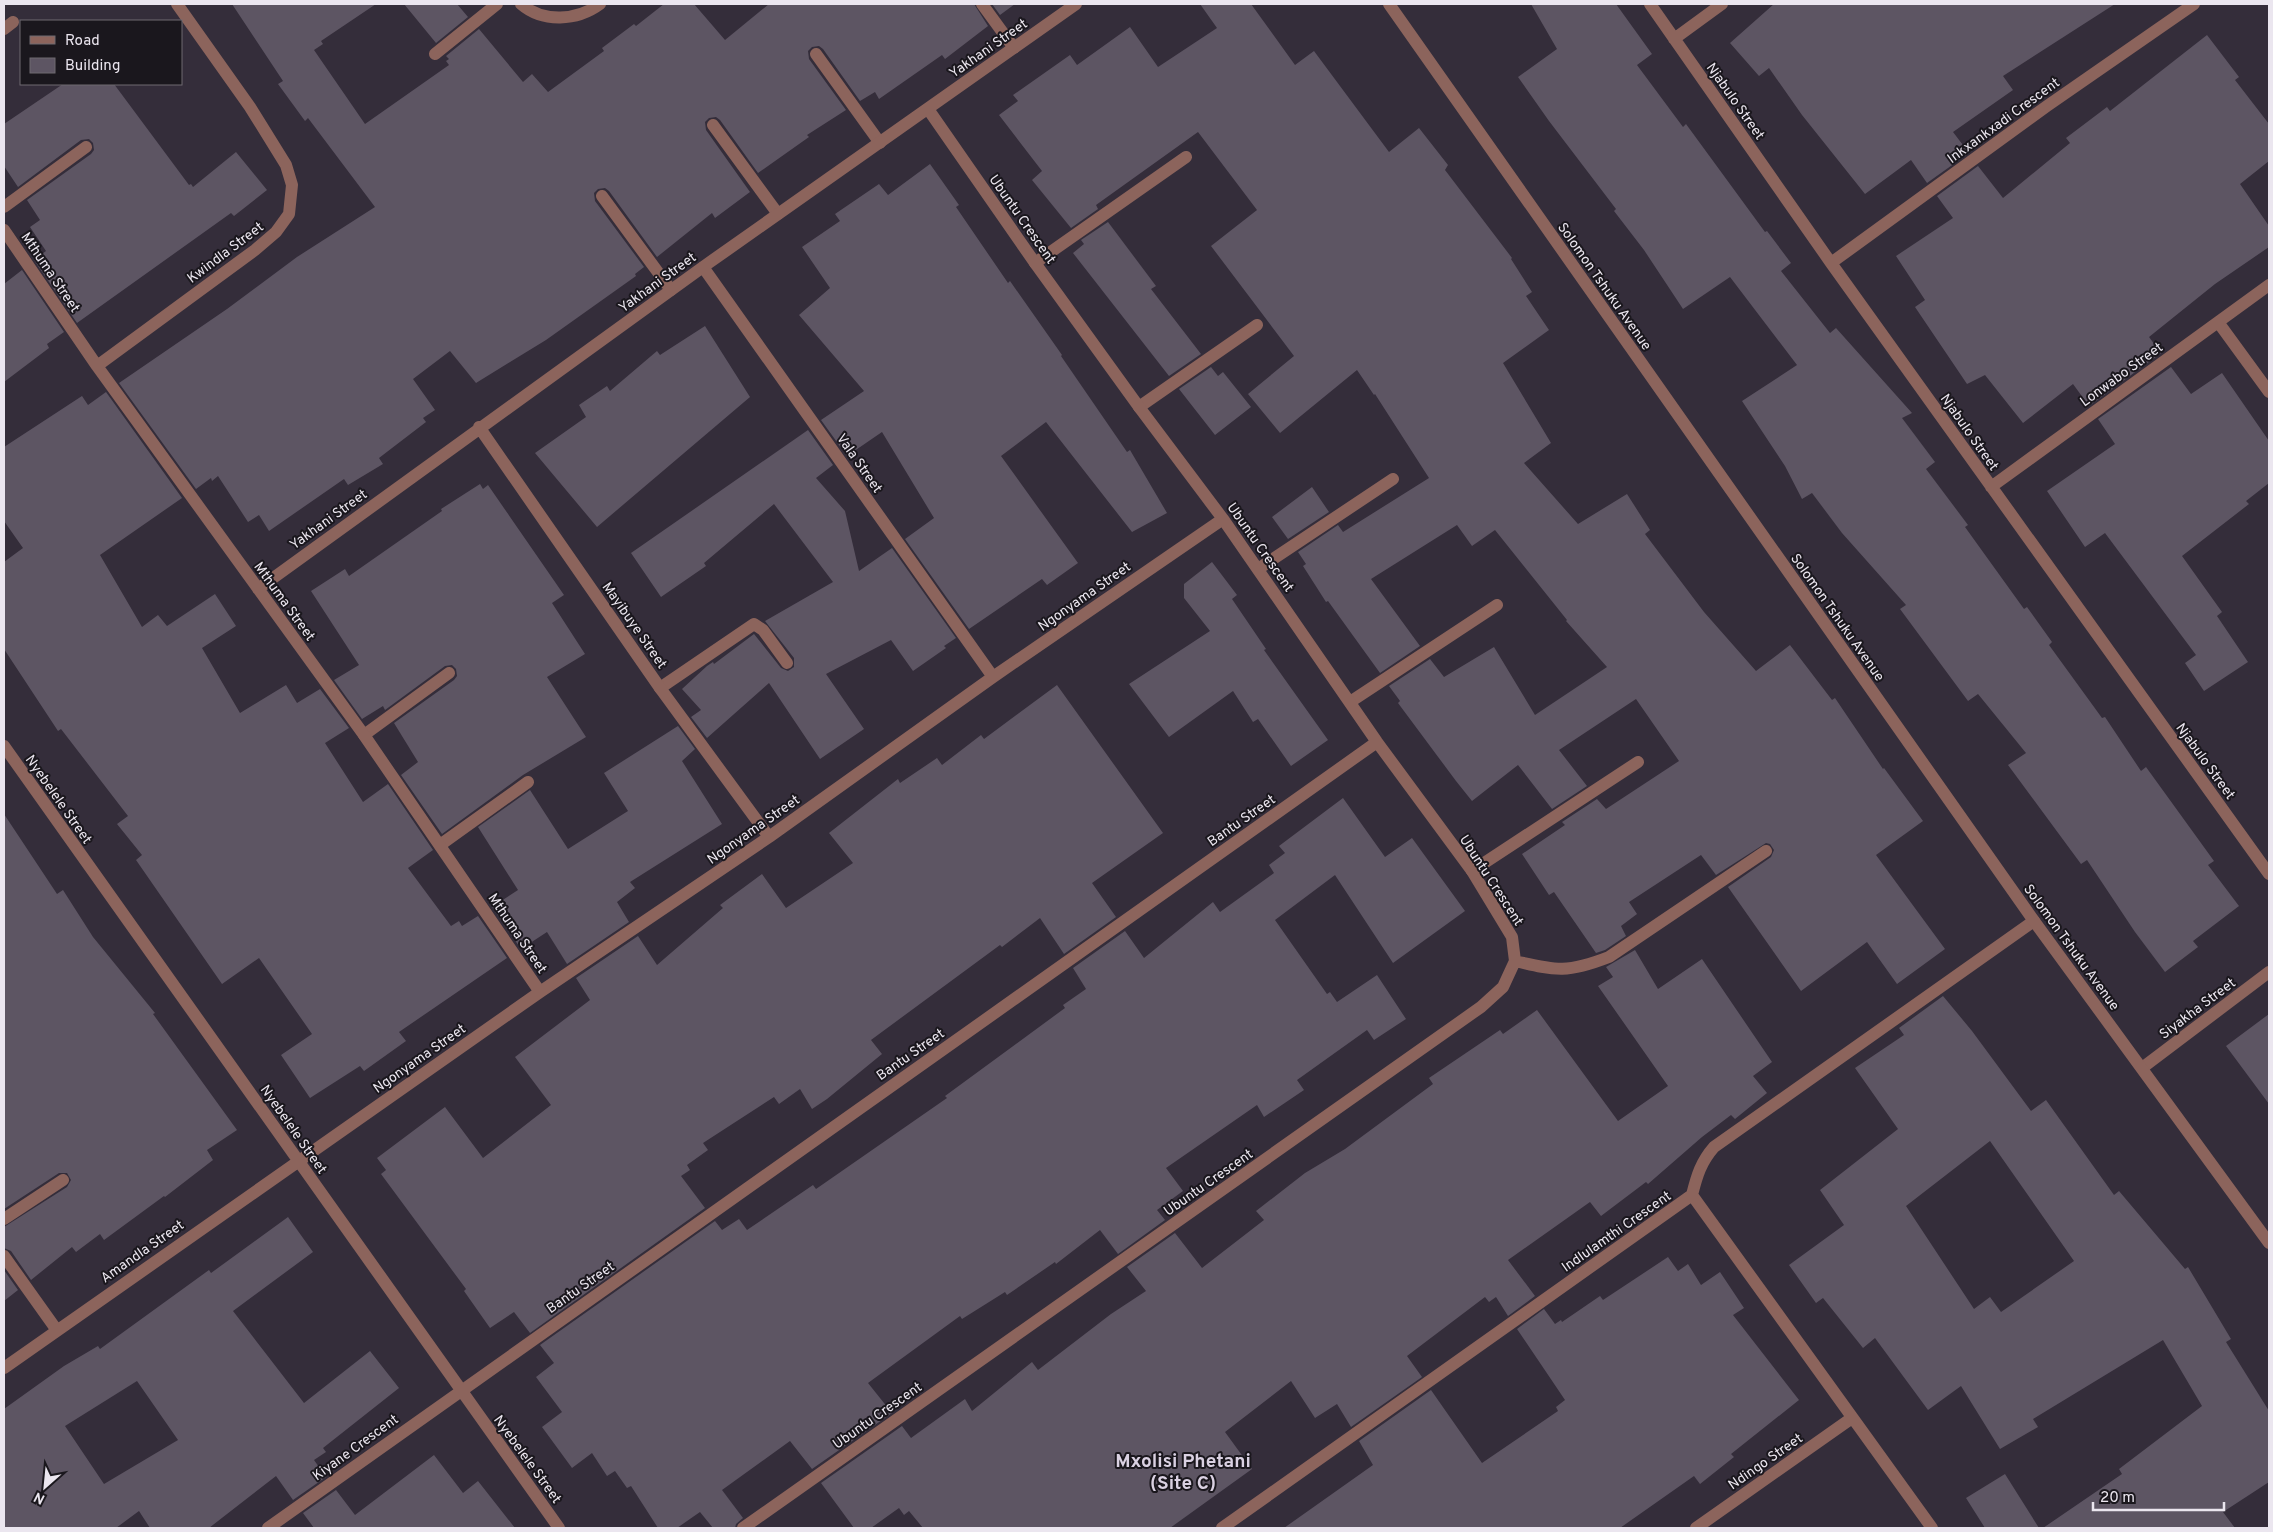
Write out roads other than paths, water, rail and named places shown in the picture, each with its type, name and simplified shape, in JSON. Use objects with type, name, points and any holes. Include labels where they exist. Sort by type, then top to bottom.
[{"type":"street","name":"Kwindla Street","points":[[97,366],[255,250],[276,232],[289,214],[292,185],[286,165],[250,107],[177,4]]},
{"type":"street","points":[[434,54],[497,4]]},
{"type":"street","points":[[520,4],[526,9],[543,16],[561,18],[579,15],[600,4]]},
{"type":"street","points":[[982,4],[1014,48]]},
{"type":"street","name":"Yakhani Street","points":[[258,589],[479,427],[1076,4]]},
{"type":"street","name":"Solomon Tshuku Avenue","points":[[1389,4],[2034,921],[2269,1243]]},
{"type":"street","name":"Njabulo Street","points":[[1650,4],[1991,487],[2269,874]]},
{"type":"street","points":[[1674,39],[1722,4]]},
{"type":"street","name":"Inkxankxadi Crescent","points":[[1832,263],[2047,106],[2194,4]]},
{"type":"street","points":[[816,54],[880,143]]},
{"type":"street","name":"Ubuntu Crescent","points":[[743,1528],[1481,1007],[1503,987],[1515,961],[1512,937],[1472,871],[1377,742],[1223,519],[1139,407],[928,109]]},
{"type":"street","points":[[713,125],[778,214]]},
{"type":"street","points":[[4,207],[86,147]]},
{"type":"street","points":[[1036,263],[1186,157]]},
{"type":"street","points":[[602,196],[671,290]]},
{"type":"street","name":"Mthuma Street","points":[[4,230],[97,366],[364,735],[540,992]]},
{"type":"street","name":"Vala Street","points":[[703,267],[993,677]]},
{"type":"street","name":"Lonwabo Street","points":[[1991,487],[2269,285]]},
{"type":"street","points":[[2218,322],[2269,392]]},
{"type":"street","points":[[1139,407],[1257,325]]},
{"type":"street","name":"Mayibuye Street","points":[[479,427],[660,688],[769,837]]},
{"type":"street","points":[[1258,569],[1393,479]]},
{"type":"street","name":"Ngonyama Street","points":[[298,1161],[540,992],[769,837],[993,677],[1223,519]]},
{"type":"street","points":[[1350,702],[1497,605]]},
{"type":"street","points":[[660,688],[754,624],[763,630],[787,663]]},
{"type":"street","points":[[364,735],[449,673]]},
{"type":"street","name":"Bantu Street","points":[[461,1390],[1377,742]]},
{"type":"street","name":"Nyebelele Street","points":[[4,746],[560,1528]]},
{"type":"street","points":[[1472,871],[1638,762]]},
{"type":"street","points":[[440,845],[528,782]]},
{"type":"street","points":[[1515,961],[1552,970],[1582,968],[1609,956],[1766,851]]},
{"type":"street","points":[[1692,1195],[1700,1165],[1714,1146],[2034,921]]},
{"type":"street","name":"Siyakha Street","points":[[2142,1068],[2269,972]]},
{"type":"street","name":"Amandla Street","points":[[4,1368],[56,1329],[298,1161]]},
{"type":"street","points":[[4,1219],[63,1180]]},
{"type":"street","name":"Indlulamthi Crescent","points":[[1222,1528],[1692,1195],[1932,1528]]},
{"type":"street","points":[[4,1256],[56,1329]]},
{"type":"street","name":"Kiyane Crescent","points":[[268,1528],[461,1390]]},
{"type":"street","name":"Ndingo Street","points":[[1696,1528],[1852,1418]]},
{"type":"district","name":"Mxolisi Phetani (Site C)","points":[[1183,1471]]}]
